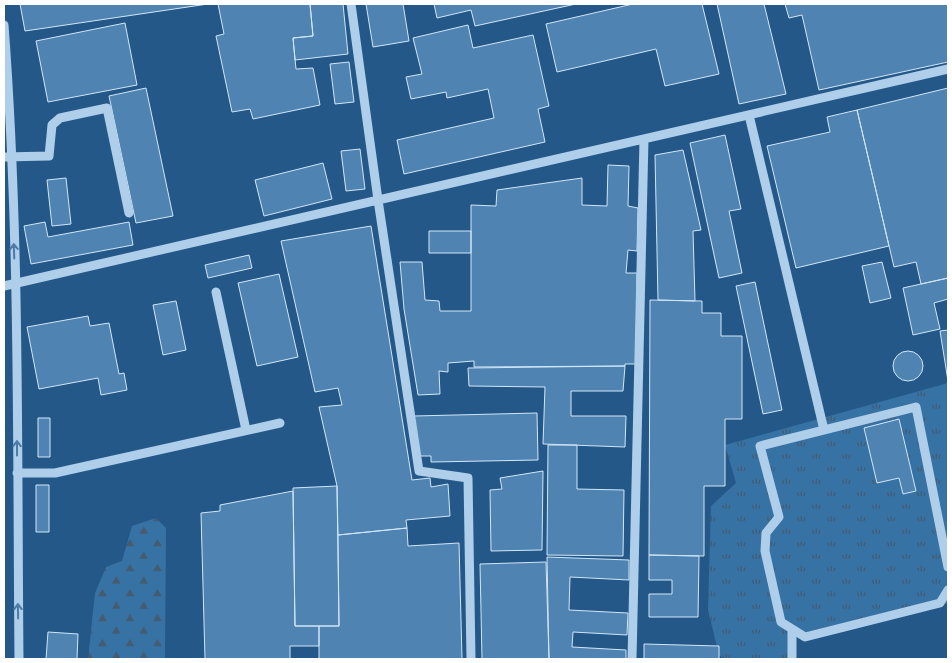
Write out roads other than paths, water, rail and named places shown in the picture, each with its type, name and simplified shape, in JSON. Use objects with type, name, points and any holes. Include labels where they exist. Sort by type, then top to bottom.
[{"type":"street","points":[[351,4],[378,200],[419,471],[468,478],[471,659]]},
{"type":"street","points":[[4,25],[7,156],[15,283],[19,659]]},
{"type":"street","points":[[4,286],[948,69]]},
{"type":"street","points":[[7,156],[49,156],[52,125],[56,121],[60,118],[107,108],[129,214]]},
{"type":"street","points":[[749,115],[824,430]]},
{"type":"street","points":[[632,659],[644,139]]},
{"type":"street","points":[[216,292],[246,430]]},
{"type":"street","points":[[948,567],[916,407],[760,446],[779,517],[766,533],[764,551],[781,622],[805,637],[940,604],[948,590]]},
{"type":"street","points":[[17,474],[55,473],[280,423]]},
{"type":"street","points":[[792,630],[792,659]]}]
